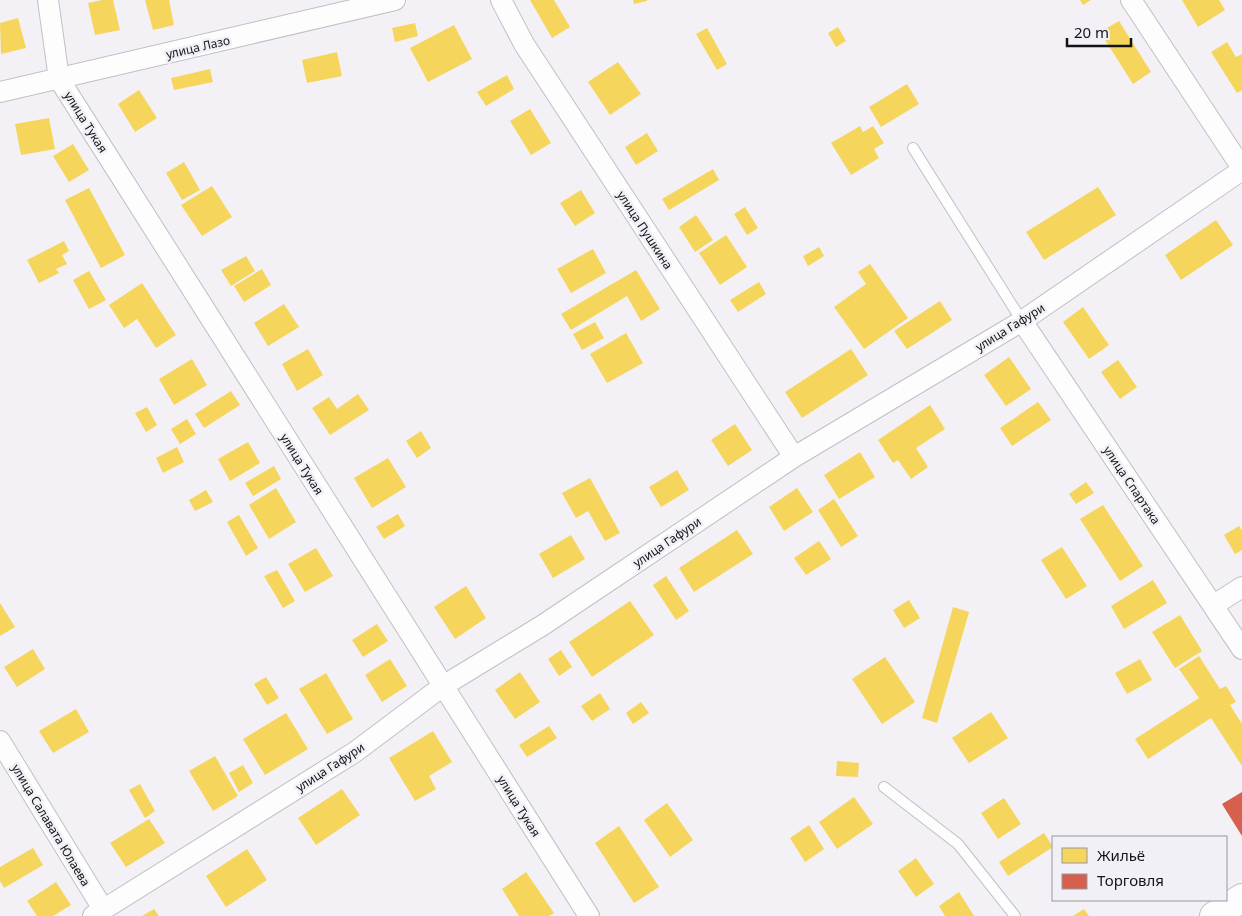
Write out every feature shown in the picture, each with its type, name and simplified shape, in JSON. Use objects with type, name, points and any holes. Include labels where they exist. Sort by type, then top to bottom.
[{"type":"main road","points":[[1214,916],[1242,898]]},
{"type":"street","name":"улица Тукая","points":[[48,0],[59,79],[588,916]]},
{"type":"street","name":"улица Лазо","points":[[0,92],[395,0]]},
{"type":"street","name":"улица Пушкина","points":[[501,0],[524,44],[794,457]]},
{"type":"street","points":[[1131,0],[1242,169]]},
{"type":"street","name":"улица Гафури","points":[[98,912],[355,752],[443,686],[543,626],[794,457],[1022,321],[1242,169]]},
{"type":"street","name":"улица Спартака","points":[[1022,321],[1242,649]]},
{"type":"street","points":[[1214,605],[1242,587]]},
{"type":"street","name":"улица Салавата Юлаева","points":[[0,741],[98,912]]},
{"type":"lane","points":[[912,148],[1022,321]]},
{"type":"lane","points":[[884,787],[958,844],[1015,916]]},
{"type":"building: Жильё","points":[[113,0],[120,30],[95,35],[88,3]]},
{"type":"building: Жильё","points":[[145,0],[169,0],[174,25],[153,30]]},
{"type":"building: Жильё","points":[[530,0],[554,0],[570,27],[552,38]]},
{"type":"building: Жильё","points":[[633,0],[647,0],[647,1],[634,4]]},
{"type":"building: Жильё","points":[[1080,0],[1091,0],[1083,5]]},
{"type":"building: Жильё","points":[[1182,0],[1219,0],[1225,10],[1198,27]]},
{"type":"building: Жильё","points":[[18,18],[26,48],[1,54],[0,23]]},
{"type":"building: Жильё","points":[[1119,21],[1151,72],[1133,84],[1100,32]]},
{"type":"building: Жильё","points":[[415,23],[418,36],[395,42],[392,28]]},
{"type":"building: Жильё","points":[[454,25],[472,59],[428,82],[410,48]]},
{"type":"building: Жильё","points":[[838,27],[846,41],[836,47],[828,33]]},
{"type":"building: Жильё","points":[[707,28],[727,64],[717,70],[696,34]]},
{"type":"building: Жильё","points":[[1227,42],[1236,57],[1242,54],[1242,90],[1237,93],[1211,52]]},
{"type":"building: Жильё","points":[[337,52],[342,76],[307,83],[302,60]]},
{"type":"building: Жильё","points":[[618,62],[641,94],[610,115],[588,82]]},
{"type":"building: Жильё","points":[[210,69],[213,82],[174,90],[171,78]]},
{"type":"building: Жильё","points":[[507,75],[514,89],[486,106],[477,92]]},
{"type":"building: Жильё","points":[[907,84],[919,104],[881,127],[869,107]]},
{"type":"building: Жильё","points":[[139,90],[157,118],[135,132],[118,104]]},
{"type":"building: Жильё","points":[[530,109],[551,143],[531,155],[510,121]]},
{"type":"building: Жильё","points":[[49,118],[55,149],[21,155],[15,124]]},
{"type":"building: Жильё","points":[[860,126],[863,132],[873,126],[884,143],[874,149],[879,158],[851,175],[831,143]]},
{"type":"building: Жильё","points":[[647,133],[658,151],[636,165],[625,147]]},
{"type":"building: Жильё","points":[[73,144],[89,170],[69,182],[53,156]]},
{"type":"building: Жильё","points":[[184,162],[200,190],[182,200],[166,173]]},
{"type":"building: Жильё","points":[[713,169],[719,180],[669,210],[662,199]]},
{"type":"building: Жильё","points":[[212,186],[232,217],[202,236],[181,205]]},
{"type":"building: Жильё","points":[[1098,187],[1116,215],[1044,260],[1026,232]]},
{"type":"building: Жильё","points":[[89,188],[125,255],[101,268],[65,200]]},
{"type":"building: Жильё","points":[[581,190],[595,213],[575,226],[560,203]]},
{"type":"building: Жильё","points":[[745,207],[758,228],[747,235],[734,214]]},
{"type":"building: Жильё","points":[[696,215],[713,240],[695,252],[679,227]]},
{"type":"building: Жильё","points":[[1216,220],[1233,245],[1181,280],[1165,255]]},
{"type":"building: Жильё","points":[[726,235],[747,267],[720,285],[699,253]]},
{"type":"building: Жильё","points":[[64,241],[69,251],[62,255],[67,264],[56,269],[59,273],[39,283],[27,260]]},
{"type":"building: Жильё","points":[[819,247],[824,256],[808,266],[803,256]]},
{"type":"building: Жильё","points":[[593,249],[606,273],[571,293],[557,269]]},
{"type":"building: Жильё","points":[[246,256],[255,271],[231,286],[221,270]]},
{"type":"building: Жильё","points":[[870,264],[908,318],[864,349],[834,307],[866,284],[858,272]]},
{"type":"building: Жильё","points":[[262,269],[271,285],[244,302],[234,286]]},
{"type":"building: Жильё","points":[[636,270],[660,309],[641,321],[627,296],[571,330],[561,314]]},
{"type":"building: Жильё","points":[[89,271],[106,300],[89,309],[73,280]]},
{"type":"building: Жильё","points":[[759,282],[766,294],[738,312],[730,300]]},
{"type":"building: Жильё","points":[[142,283],[176,335],[156,348],[137,319],[124,328],[109,305]]},
{"type":"building: Жильё","points":[[940,301],[952,320],[907,349],[894,331]]},
{"type":"building: Жильё","points":[[284,304],[299,327],[268,346],[254,323]]},
{"type":"building: Жильё","points":[[1083,307],[1109,345],[1089,359],[1063,322]]},
{"type":"building: Жильё","points":[[595,322],[604,338],[582,350],[573,334]]},
{"type":"building: Жильё","points":[[626,333],[643,363],[607,383],[590,354]]},
{"type":"building: Жильё","points":[[308,349],[323,375],[297,391],[282,364]]},
{"type":"building: Жильё","points":[[851,349],[868,375],[802,418],[785,392]]},
{"type":"building: Жильё","points":[[1009,357],[1031,389],[1006,406],[984,375]]},
{"type":"building: Жильё","points":[[192,359],[207,385],[174,405],[159,379]]},
{"type":"building: Жильё","points":[[1118,360],[1137,387],[1120,399],[1101,372]]},
{"type":"building: Жильё","points":[[231,391],[240,405],[204,428],[195,414]]},
{"type":"building: Жильё","points":[[358,394],[369,410],[330,435],[312,408],[329,397],[337,409]]},
{"type":"building: Жильё","points":[[1038,402],[1051,420],[1012,446],[1000,428]]},
{"type":"building: Жильё","points":[[930,405],[945,429],[916,448],[928,467],[911,479],[898,460],[893,463],[878,440]]},
{"type":"building: Жильё","points":[[147,407],[157,425],[146,432],[135,413]]},
{"type":"building: Жильё","points":[[187,419],[196,434],[180,444],[171,429]]},
{"type":"building: Жильё","points":[[735,424],[752,450],[728,466],[711,440]]},
{"type":"building: Жильё","points":[[421,431],[431,448],[417,458],[406,441]]},
{"type":"building: Жильё","points":[[248,442],[260,463],[230,481],[218,459]]},
{"type":"building: Жильё","points":[[177,447],[184,462],[163,473],[156,458]]},
{"type":"building: Жильё","points":[[860,452],[875,477],[839,499],[824,475]]},
{"type":"building: Жильё","points":[[388,458],[406,487],[372,508],[354,478]]},
{"type":"building: Жильё","points":[[274,466],[281,479],[253,496],[245,483]]},
{"type":"building: Жильё","points":[[677,470],[689,490],[661,507],[649,487]]},
{"type":"building: Жильё","points":[[590,478],[620,533],[605,541],[588,511],[576,518],[562,493]]},
{"type":"building: Жильё","points":[[1086,482],[1094,493],[1076,504],[1069,494]]},
{"type":"building: Жильё","points":[[276,488],[296,522],[269,539],[249,505]]},
{"type":"building: Жильё","points":[[797,488],[813,512],[784,531],[769,507]]},
{"type":"building: Жильё","points":[[206,490],[213,502],[195,511],[189,500]]},
{"type":"building: Жильё","points":[[834,499],[858,536],[841,547],[818,510]]},
{"type":"building: Жильё","points":[[1103,505],[1143,566],[1120,581],[1080,519]]},
{"type":"building: Жильё","points":[[398,514],[405,526],[384,539],[376,527]]},
{"type":"building: Жильё","points":[[239,515],[258,548],[246,556],[227,522]]},
{"type":"building: Жильё","points":[[1239,526],[1242,531],[1242,550],[1235,554],[1224,535]]},
{"type":"building: Жильё","points":[[737,530],[753,554],[694,592],[679,568]]},
{"type":"building: Жильё","points":[[571,535],[585,559],[553,578],[539,554]]},
{"type":"building: Жильё","points":[[819,541],[831,559],[806,575],[794,558]]},
{"type":"building: Жильё","points":[[1062,547],[1087,586],[1066,599],[1041,560]]},
{"type":"building: Жильё","points":[[316,548],[333,576],[305,592],[288,564]]},
{"type":"building: Жильё","points":[[277,570],[295,601],[283,608],[264,576]]},
{"type":"building: Жильё","points":[[666,576],[689,611],[676,620],[653,585]]},
{"type":"building: Жильё","points":[[1153,580],[1167,603],[1124,629],[1111,606]]},
{"type":"building: Жильё","points":[[466,586],[486,618],[455,639],[434,607]]},
{"type":"building: Жильё","points":[[909,600],[920,618],[904,628],[893,610]]},
{"type":"building: Жильё","points":[[630,601],[654,635],[592,677],[569,642]]},
{"type":"building: Жильё","points":[[0,603],[15,627],[0,636]]},
{"type":"building: Жильё","points":[[953,607],[969,612],[937,723],[922,718]]},
{"type":"building: Жильё","points":[[1180,615],[1202,651],[1175,668],[1152,632]]},
{"type":"building: Жильё","points":[[377,624],[388,641],[363,657],[352,640]]},
{"type":"building: Жильё","points":[[33,649],[45,669],[17,687],[4,667]]},
{"type":"building: Жильё","points":[[561,650],[572,667],[559,676],[548,659]]},
{"type":"building: Жильё","points":[[1199,656],[1220,689],[1226,686],[1236,702],[1230,705],[1242,724],[1242,766],[1211,718],[1148,759],[1135,739],[1199,698],[1179,669]]},
{"type":"building: Жильё","points":[[885,657],[915,702],[882,724],[852,679]]},
{"type":"building: Жильё","points":[[390,659],[407,686],[382,702],[365,675]]},
{"type":"building: Жильё","points":[[1140,659],[1152,680],[1127,694],[1115,673]]},
{"type":"building: Жильё","points":[[520,672],[540,702],[515,719],[495,690]]},
{"type":"building: Жильё","points":[[326,673],[353,719],[327,734],[299,689]]},
{"type":"building: Жильё","points":[[266,677],[279,698],[267,705],[254,684]]},
{"type":"building: Жильё","points":[[600,693],[610,709],[592,721],[581,706]]},
{"type":"building: Жильё","points":[[641,702],[649,713],[633,724],[626,713]]},
{"type":"building: Жильё","points":[[76,709],[89,732],[53,753],[39,731]]},
{"type":"building: Жильё","points":[[991,712],[1008,738],[969,763],[952,738]]},
{"type":"building: Жильё","points":[[286,713],[308,749],[265,775],[243,739]]},
{"type":"building: Жильё","points":[[549,726],[557,738],[527,757],[519,745]]},
{"type":"building: Жильё","points":[[433,731],[452,762],[429,776],[436,789],[415,801],[389,758]]},
{"type":"building: Жильё","points":[[215,756],[238,796],[213,811],[189,771]]},
{"type":"building: Жильё","points":[[837,761],[859,763],[858,777],[836,776]]},
{"type":"building: Жильё","points":[[243,765],[253,783],[239,792],[229,773]]},
{"type":"building: Жильё","points":[[140,784],[155,811],[145,818],[129,790]]},
{"type":"building: Жильё","points":[[342,789],[360,815],[316,845],[298,818]]},
{"type":"building: Жильё","points":[[854,797],[873,824],[837,849],[819,822]]},
{"type":"building: Жильё","points":[[1004,798],[1021,824],[998,839],[981,813]]},
{"type":"building: Жильё","points":[[667,803],[693,840],[670,857],[644,820]]},
{"type":"building: Жильё","points":[[149,819],[165,843],[126,867],[110,843]]},
{"type":"building: Жильё","points":[[809,825],[824,849],[805,862],[790,838]]},
{"type":"building: Жильё","points":[[619,826],[659,887],[634,903],[595,843]]},
{"type":"building: Жильё","points":[[1044,833],[1052,845],[1052,848],[1008,876],[999,862]]},
{"type":"building: Жильё","points":[[33,848],[43,865],[4,888],[0,881],[0,867]]},
{"type":"building: Жильё","points":[[247,849],[267,880],[226,907],[206,876]]},
{"type":"building: Жильё","points":[[916,858],[934,884],[916,897],[898,871]]},
{"type":"building: Жильё","points":[[526,872],[554,913],[549,916],[519,916],[502,889]]},
{"type":"building: Жильё","points":[[56,882],[71,905],[53,916],[37,916],[27,901]]},
{"type":"building: Жильё","points":[[959,892],[974,916],[945,916],[939,906]]},
{"type":"building: Жильё","points":[[154,909],[159,916],[142,916]]},
{"type":"building: Жильё","points":[[1084,909],[1089,916],[1073,916]]},
{"type":"building: Торговля","points":[[1242,792],[1242,836],[1222,804]]}]
